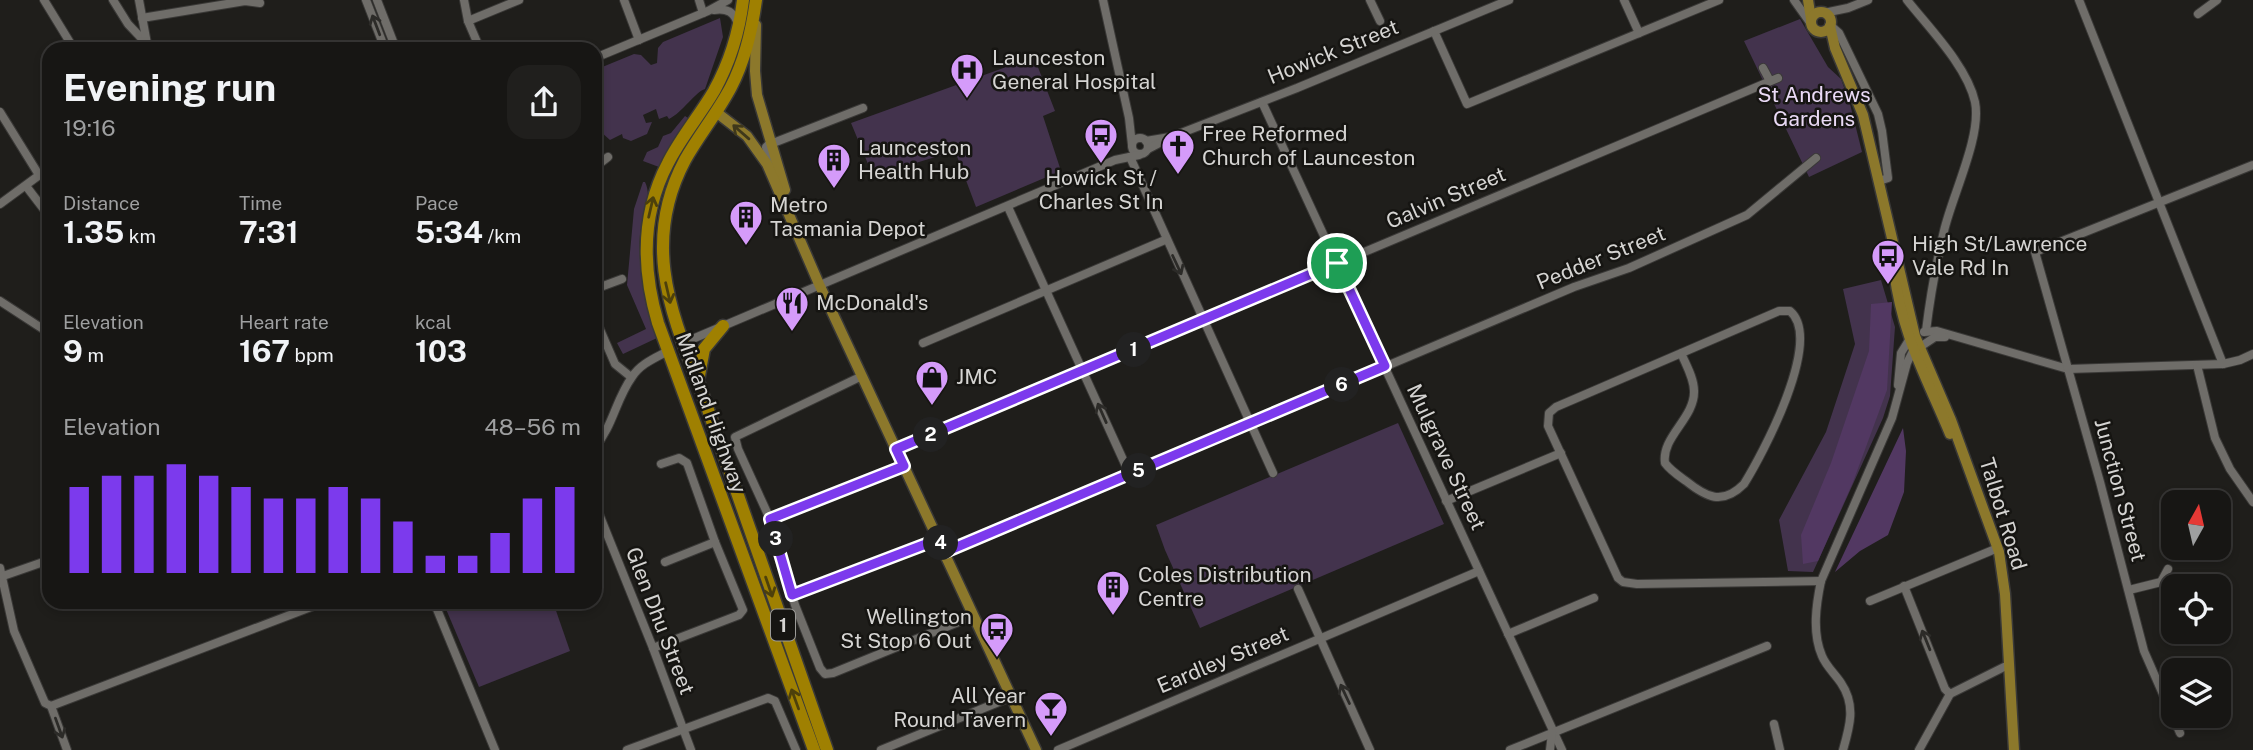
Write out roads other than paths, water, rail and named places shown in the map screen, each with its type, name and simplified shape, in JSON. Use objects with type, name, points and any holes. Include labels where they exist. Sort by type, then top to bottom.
[{"type":"highway","name":"1","points":[[713,91],[728,63],[739,28],[743,0]]},
{"type":"highway","name":"1","points":[[716,112],[732,85],[745,53],[757,0]]},
{"type":"highway","points":[[713,91],[712,103],[716,112]]},
{"type":"highway","name":"Midland Highway","points":[[713,91],[669,160],[656,189],[649,215],[646,243],[647,275],[653,306],[668,351],[814,750]]},
{"type":"highway","name":"Midland Highway","points":[[716,112],[679,173],[669,200],[663,228],[662,256],[666,284],[683,343],[827,750]]},
{"type":"highway","points":[[698,381],[704,349],[723,326]]},
{"type":"highway","points":[[668,351],[683,343]]},
{"type":"main road","points":[[757,0],[756,86],[797,233]]},
{"type":"main road","points":[[1809,0],[1813,25],[1835,48]]},
{"type":"main road","points":[[1809,0],[1829,18],[1835,48],[1858,100],[1917,341]]},
{"type":"main road","points":[[1813,25],[1816,13],[1823,13]]},
{"type":"main road","points":[[1813,25],[1824,31],[1830,24]]},
{"type":"main road","points":[[716,112],[755,144],[774,180],[819,284],[1035,750]]},
{"type":"main road","name":"Talbot Road","points":[[1917,341],[1993,550],[2000,593],[2008,750]]},
{"type":"main road","name":"Talbot Road","points":[[1917,341],[1951,419],[1999,552],[2005,587],[2014,750]]},
{"type":"street","points":[[44,0],[70,42]]},
{"type":"street","points":[[113,0],[144,42]]},
{"type":"street","points":[[139,0],[146,42]]},
{"type":"street","points":[[366,0],[382,42]]},
{"type":"street","points":[[377,0],[393,42]]},
{"type":"street","points":[[464,0],[468,21],[477,42]]},
{"type":"street","points":[[468,21],[519,0]]},
{"type":"street","points":[[624,0],[639,40]]},
{"type":"street","points":[[699,0],[706,12]]},
{"type":"street","points":[[602,55],[706,12],[728,0]]},
{"type":"street","points":[[1103,0],[1129,118],[1132,146],[1139,155]]},
{"type":"street","points":[[1370,0],[1380,21]]},
{"type":"street","name":"Howick Street","points":[[1146,143],[1262,102],[1509,0]]},
{"type":"street","points":[[1624,0],[1639,33]]},
{"type":"street","points":[[1434,32],[1467,104],[1719,0]]},
{"type":"street","points":[[1794,0],[1813,25]]},
{"type":"street","points":[[1823,13],[1848,8],[1868,0]]},
{"type":"street","points":[[1843,750],[1850,721],[1851,701],[1822,658],[1818,645],[1816,613],[1821,581],[1892,418],[1909,356],[1917,341],[1943,233],[1968,155],[1975,109],[1974,99],[1957,64],[1907,0]]},
{"type":"street","points":[[2080,0],[2223,364]]},
{"type":"street","points":[[2197,14],[2217,0]]},
{"type":"street","points":[[142,18],[245,1],[260,3]]},
{"type":"street","points":[[1848,8],[1830,24],[1839,33],[1872,98],[1880,123],[1888,178],[1879,181]]},
{"type":"street","points":[[706,12],[721,9],[730,11],[739,28]]},
{"type":"street","name":"Galvin Street","points":[[896,449],[1774,80],[1763,68]]},
{"type":"street","name":"Mulgrave Street","points":[[1262,102],[1562,750]]},
{"type":"street","points":[[774,180],[766,147],[863,108]]},
{"type":"street","points":[[0,112],[39,175]]},
{"type":"street","points":[[1129,118],[1146,143]]},
{"type":"street","points":[[1115,160],[1132,146],[1136,139],[1146,143]]},
{"type":"street","points":[[683,343],[1115,160],[1139,155],[1146,143]]},
{"type":"street","points":[[1872,154],[1884,151]]},
{"type":"street","points":[[602,162],[608,157]]},
{"type":"street","points":[[1130,158],[1273,473]]},
{"type":"street","name":"Pedder Street","points":[[945,552],[1574,287],[1629,268],[1747,215],[1816,159]]},
{"type":"street","points":[[2161,202],[2253,165]]},
{"type":"street","points":[[0,204],[42,173]]},
{"type":"street","points":[[26,186],[42,207]]},
{"type":"street","name":"Junction Street","points":[[2161,202],[2035,252],[2144,651],[2180,733]]},
{"type":"street","points":[[1008,206],[1130,475]]},
{"type":"street","points":[[923,343],[1165,240]]},
{"type":"street","points":[[602,286],[622,279]]},
{"type":"street","points":[[0,301],[42,328]]},
{"type":"street","points":[[1681,353],[1695,393],[1689,412],[1667,448],[1664,460],[1670,469],[1704,495],[1722,497],[1744,484],[1783,410],[1797,365],[1800,341],[1797,319],[1790,311],[1779,311],[1681,353],[1550,411],[1547,423],[1614,571],[1623,582],[1637,584],[1821,581]]},
{"type":"street","points":[[1917,341],[1937,331],[2068,369],[2223,364],[2253,354]]},
{"type":"street","points":[[602,334],[615,364],[631,377]]},
{"type":"street","points":[[1917,341],[1952,337]]},
{"type":"street","points":[[602,437],[610,426],[631,377],[650,360],[668,351]]},
{"type":"street","points":[[2197,365],[2215,438],[2253,502]]},
{"type":"street","points":[[862,376],[735,437],[770,519],[792,595],[820,668],[825,674],[833,673],[973,617]]},
{"type":"street","points":[[1446,501],[1561,453]]},
{"type":"street","points":[[653,648],[742,613],[741,601],[715,542],[687,463],[679,458],[661,464]]},
{"type":"street","points":[[770,519],[904,466]]},
{"type":"street","name":"Glen Dhu Street","points":[[602,521],[691,750]]},
{"type":"street","points":[[792,595],[939,539]]},
{"type":"street","points":[[666,562],[715,542]]},
{"type":"street","points":[[1870,601],[1993,550]]},
{"type":"street","points":[[42,562],[1,572],[14,631],[45,703],[51,706],[67,750]]},
{"type":"street","points":[[2165,574],[2168,569]]},
{"type":"street","name":"Eardley Street","points":[[1058,750],[1479,571]]},
{"type":"street","points":[[2129,590],[2161,582]]},
{"type":"street","points":[[1904,586],[1945,689],[1950,694]]},
{"type":"street","points":[[1298,589],[1370,750]]},
{"type":"street","points":[[1508,634],[1594,598]]},
{"type":"street","points":[[51,706],[306,609]]},
{"type":"street","points":[[437,609],[495,750]]},
{"type":"street","points":[[1510,750],[1768,646]]},
{"type":"street","points":[[1919,750],[1950,694],[2004,667]]},
{"type":"street","points":[[881,750],[1011,697]]},
{"type":"street","points":[[627,750],[759,699],[770,698],[775,701],[796,750]]},
{"type":"street","points":[[1774,724],[1780,750]]},
{"type":"street","points":[[1550,750],[1552,733]]},
{"type":"place","name":"Launceston General Hospital","points":[[967,100]]},
{"type":"place","name":"Howick St / Charles St In","points":[[1101,165]]},
{"type":"place","name":"Free Reformed Church of Launceston","points":[[1178,176]]},
{"type":"place","name":"Launceston Health Hub","points":[[834,190]]},
{"type":"place","name":"Metro Tasmania Depot","points":[[746,247]]},
{"type":"place","name":"High St/Lawrence Vale Rd In","points":[[1888,286]]},
{"type":"place","name":"McDonald's","points":[[792,333]]},
{"type":"place","name":"JMC","points":[[932,407]]},
{"type":"place","name":"Coles Distribution Centre","points":[[1113,617]]},
{"type":"place","name":"Wellington St Stop 6 Out","points":[[997,659]]},
{"type":"place","name":"All Year Round Tavern","points":[[1051,738]]},
{"type":"park label","name":"St Andrews Gardens","points":[[1814,107]]}]
